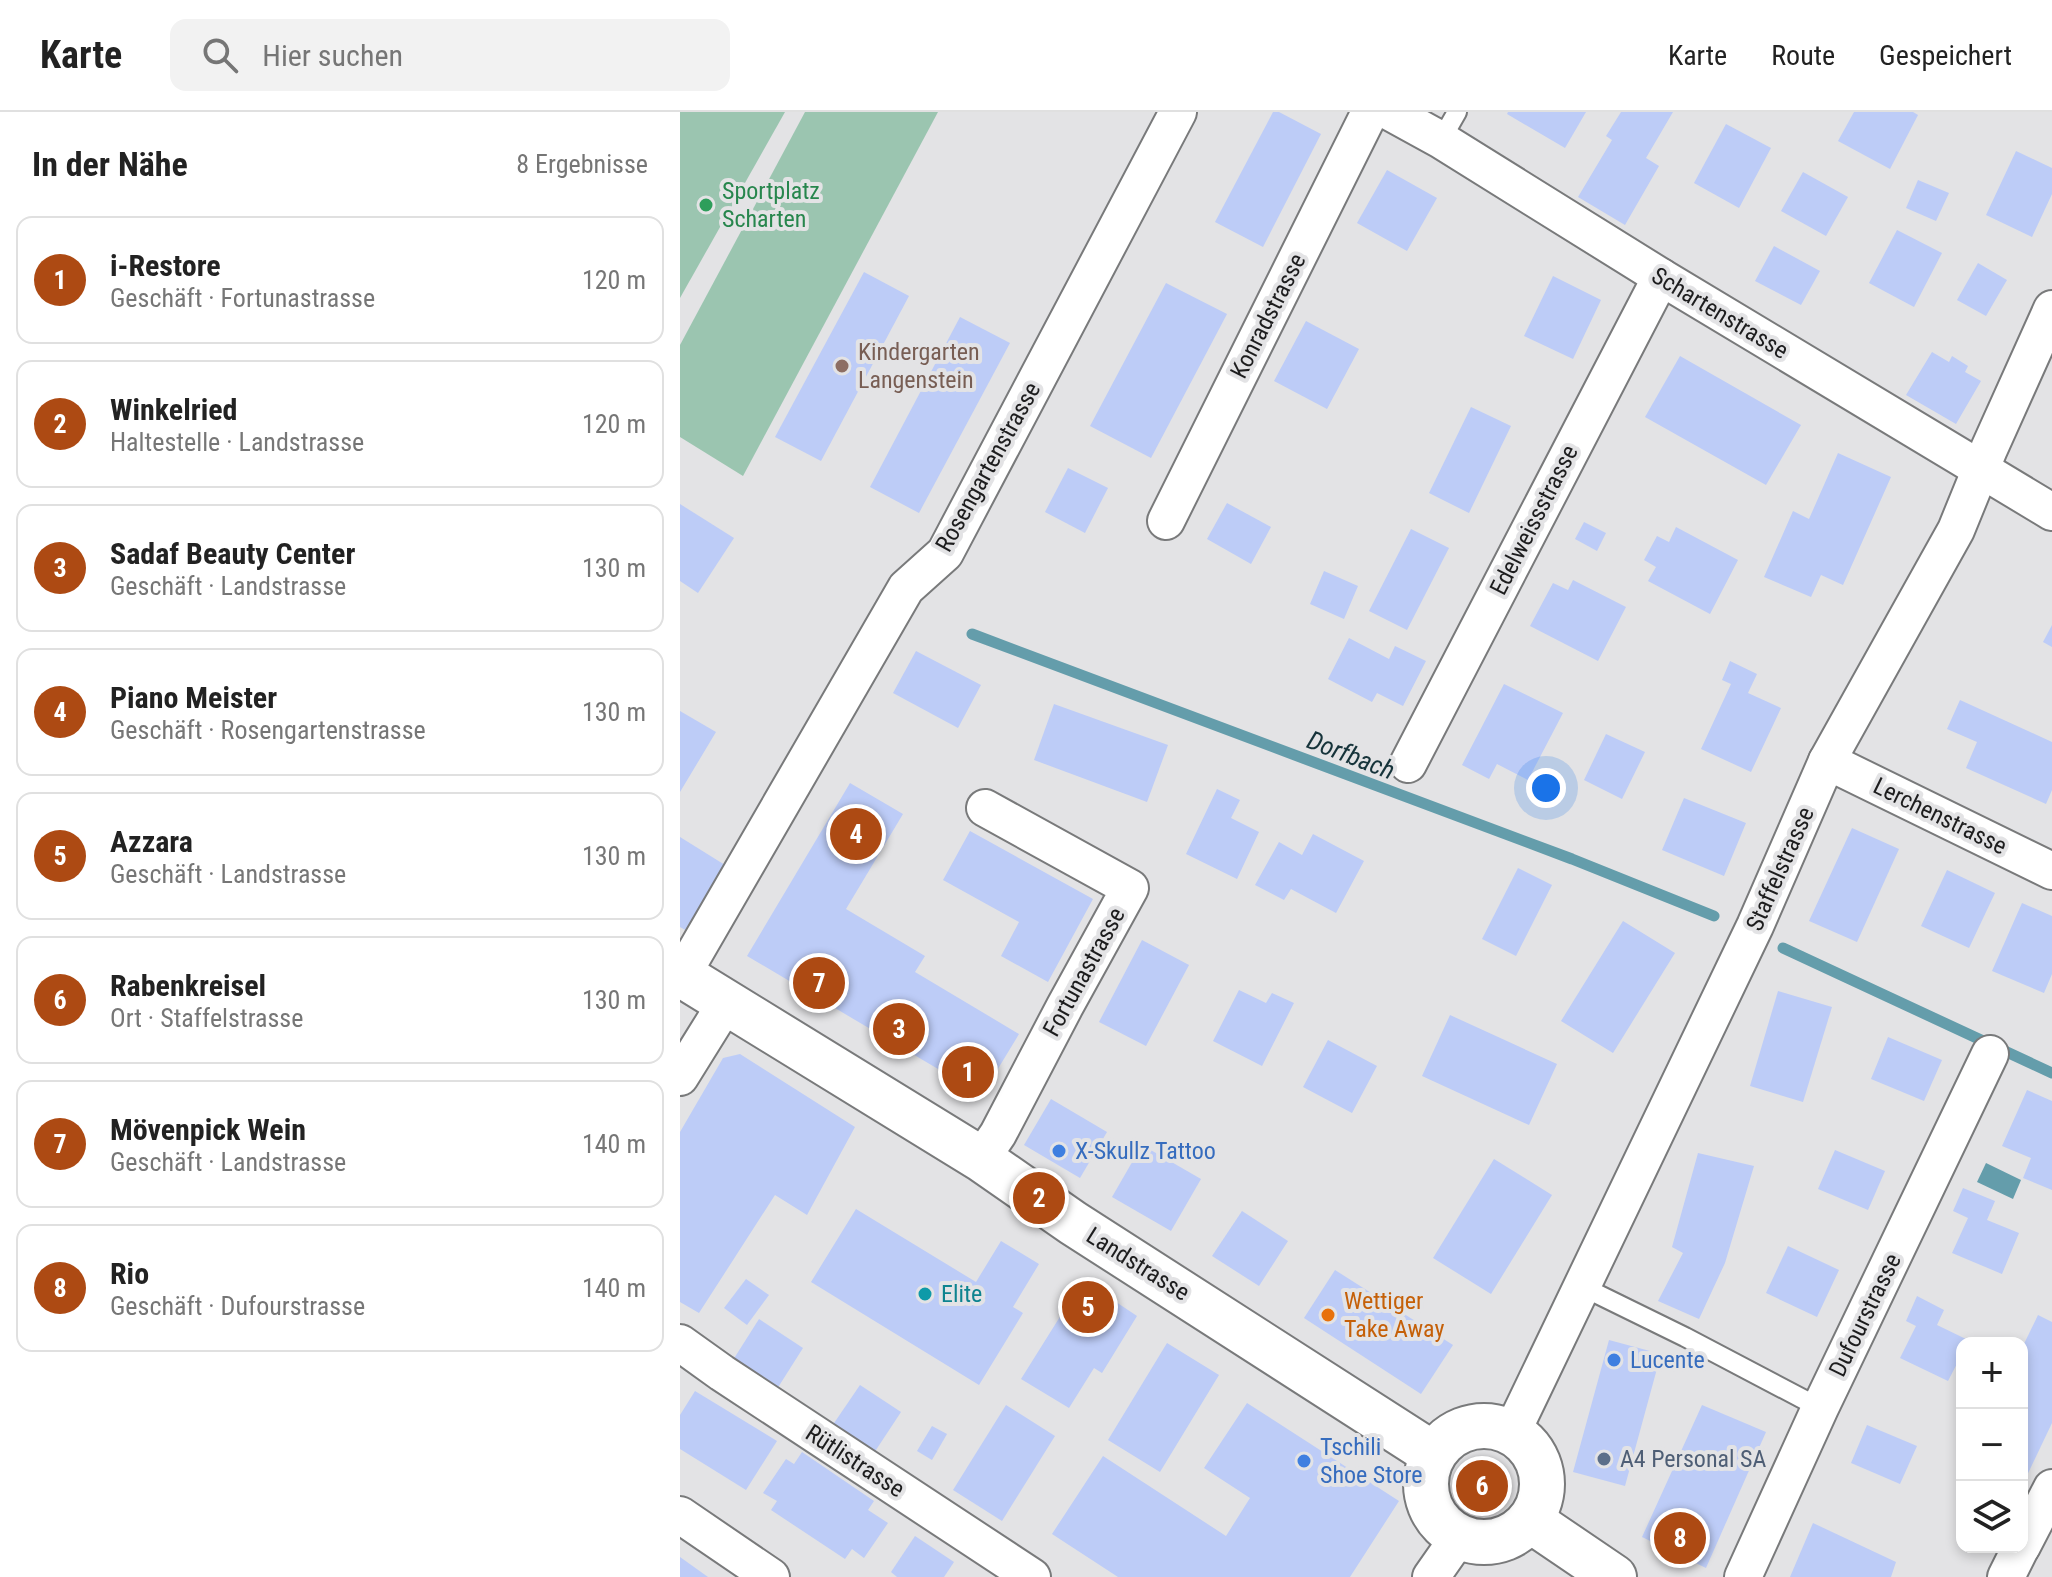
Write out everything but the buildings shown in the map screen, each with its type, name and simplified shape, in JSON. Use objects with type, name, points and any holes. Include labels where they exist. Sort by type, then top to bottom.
[{"type":"main road","name":"Landstrasse","points":[[681,974],[981,1159],[1073,1223],[1433,1454]]},
{"type":"main road","points":[[1490,1426],[1512,1432],[1528,1445],[1538,1462],[1543,1482],[1540,1502],[1530,1520],[1516,1533],[1498,1540],[1478,1542],[1459,1537],[1443,1526],[1432,1510],[1426,1492],[1426,1472],[1433,1454],[1448,1437],[1468,1427],[1490,1426]]},
{"type":"main road","points":[[1530,1520],[1614,1577]]},
{"type":"street","name":"Rosengartenstrasse","points":[[681,974],[906,588],[945,553],[1178,112]]},
{"type":"street","name":"Konradstrasse","points":[[1166,521],[1370,112]]},
{"type":"street","name":"Schartenstrasse","points":[[1390,112],[1449,126],[1661,277],[2052,512]]},
{"type":"street","name":"Edelweissstrasse","points":[[1408,764],[1661,277]]},
{"type":"street","name":"Staffelstrasse","points":[[1512,1432],[1755,926],[1827,761],[1956,530],[2052,309]]},
{"type":"street","name":"Lerchenstrasse","points":[[1827,761],[2052,871]]},
{"type":"street","name":"Fortunastrasse","points":[[981,1159],[998,1134],[1130,888],[985,808]]},
{"type":"street","points":[[680,1077],[726,1003]]},
{"type":"street","name":"Dufourstrasse","points":[[1743,1577],[1820,1408],[1990,1054]]},
{"type":"street","name":"Rütlistrasse","points":[[680,1343],[1032,1577]]},
{"type":"street","points":[[2028,1534],[2052,1488]]},
{"type":"street","points":[[680,1515],[771,1577]]},
{"type":"street","points":[[1431,1577],[1459,1537]]},
{"type":"street","points":[[2006,1577],[2018,1553]]},
{"type":"lane","points":[[1581,1286],[1820,1408]]},
{"type":"green space","name":"Sportplatz Scharten","points":[[680,112],[785,112],[680,298]]},
{"type":"green space","points":[[805,112],[938,112],[743,476],[680,437],[680,345]]},
{"type":"water","points":[[1986,1163],[2021,1180],[2013,1199],[1977,1182]]},
{"type":"waterway","name":"Dorfbach","points":[[972,634],[1572,859],[1714,916]]},
{"type":"waterway","name":"Dorfbach","points":[[1783,948],[2052,1073]]},
{"type":"place","name":"Sportplatz Scharten","points":[[706,205]]},
{"type":"place","name":"Kindergarten Langenstein","points":[[842,366]]},
{"type":"place","name":"Piano Meister","points":[[856,834]]},
{"type":"place","name":"Mövenpick Wein","points":[[819,983]]},
{"type":"place","name":"Sadaf Beauty Center","points":[[899,1029]]},
{"type":"place","name":"i-Restore","points":[[968,1072]]},
{"type":"place","name":"X-Skullz Tattoo","points":[[1059,1151]]},
{"type":"place","name":"Winkelried","points":[[1039,1198]]},
{"type":"place","name":"Elite","points":[[925,1294]]},
{"type":"place","name":"Azzara","points":[[1088,1307]]},
{"type":"place","name":"Wettiger Take Away","points":[[1328,1315]]},
{"type":"place","name":"Lucente","points":[[1614,1360]]},
{"type":"place","name":"A4 Personal SA","points":[[1604,1459]]},
{"type":"place","name":"Tschili Shoe Store","points":[[1304,1461]]},
{"type":"place","name":"Rabenkreisel","points":[[1482,1486]]},
{"type":"place","name":"Rio","points":[[1680,1538]]}]
